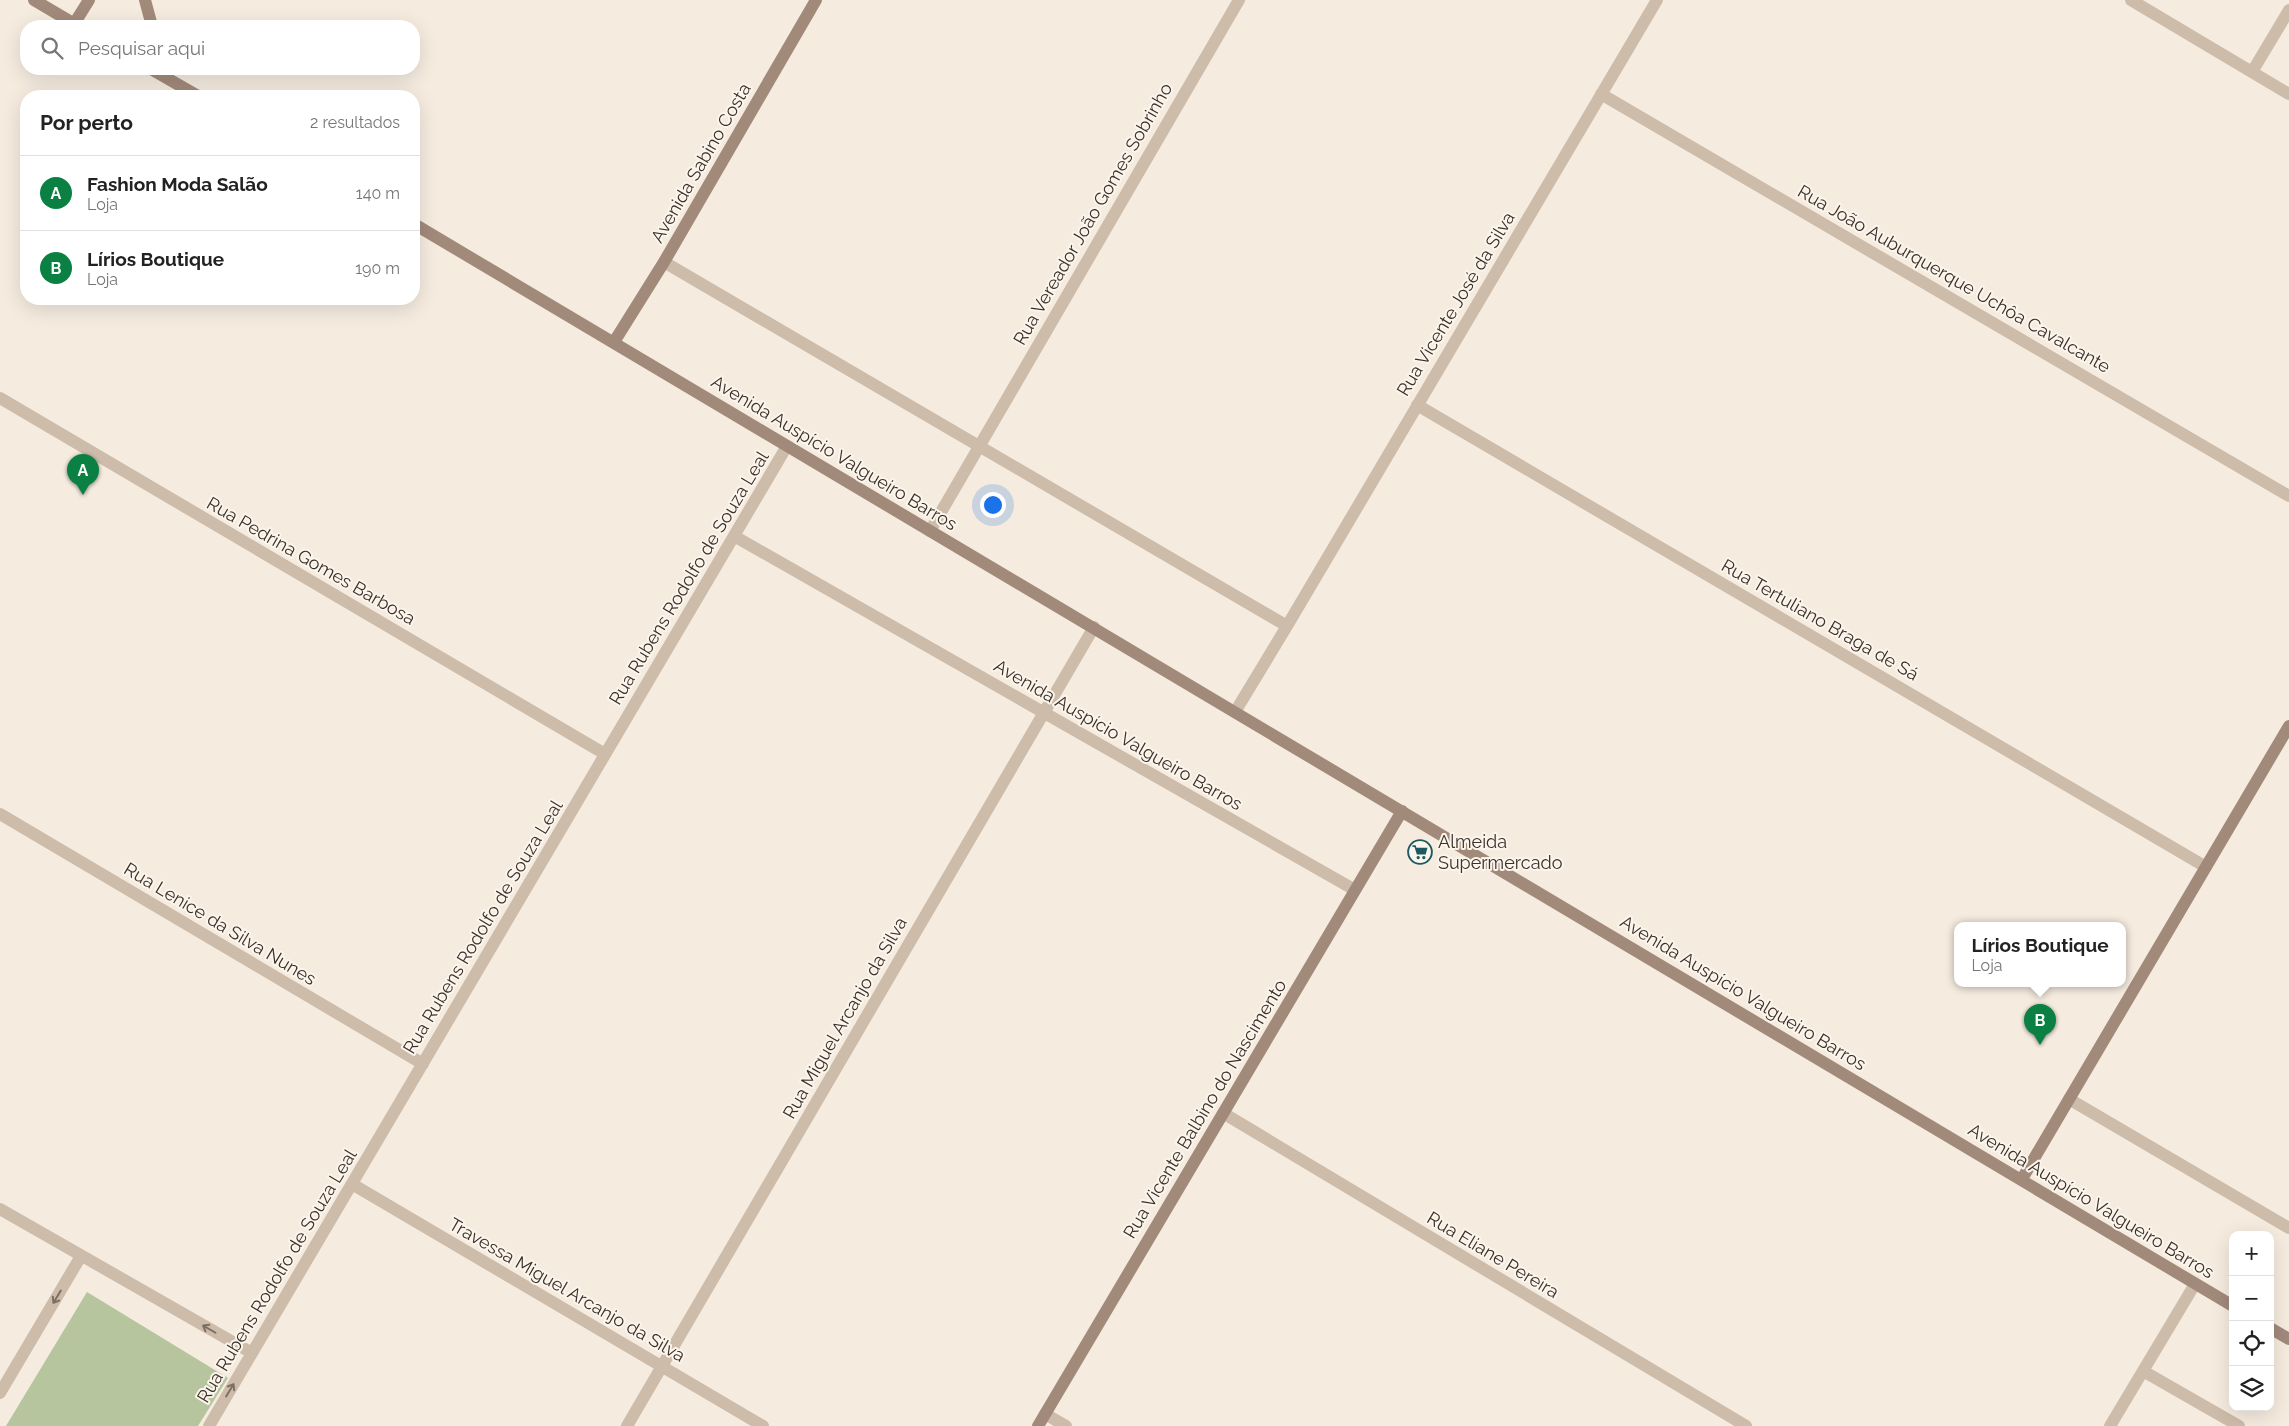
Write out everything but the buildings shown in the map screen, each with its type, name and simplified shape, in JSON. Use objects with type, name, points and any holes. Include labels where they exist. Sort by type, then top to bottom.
[{"type":"street","points":[[34,0],[68,20]]},
{"type":"street","points":[[79,20],[89,0]]},
{"type":"street","points":[[145,0],[150,20]]},
{"type":"street","name":"Avenida Sabino Costa","points":[[614,342],[664,262],[816,0]]},
{"type":"street","name":"Rua Vereador João Gomes Sobrinho","points":[[930,531],[1239,0]]},
{"type":"street","name":"Rua Vicente José da Silva","points":[[1287,626],[1656,0]]},
{"type":"street","points":[[2131,0],[2289,94]]},
{"type":"street","points":[[2252,72],[2289,10]]},
{"type":"street","points":[[168,75],[189,90]]},
{"type":"street","name":"Rua João Auburquerque Uchôa Cavalcante","points":[[1601,94],[2289,496]]},
{"type":"street","name":"Avenida Auspício Valgueiro Barros","points":[[420,228],[2229,1304]]},
{"type":"street","points":[[664,262],[1287,626],[1235,712]]},
{"type":"street","name":"Rua Pedrina Gomes Barbosa","points":[[0,398],[605,754]]},
{"type":"street","name":"Rua Tertuliano Braga de Sá","points":[[1417,405],[2206,866]]},
{"type":"street","name":"Rua Rubens Rodolfo de Souza Leal","points":[[209,1426],[788,446]]},
{"type":"street","name":"Avenida Auspício Valgueiro Barros","points":[[734,536],[1354,890]]},
{"type":"street","name":"Rua Miguel Arcanjo da Silva","points":[[627,1426],[1094,627]]},
{"type":"street","points":[[2022,1179],[2289,726]]},
{"type":"street","name":"Rua Vicente Balbino do Nascimento","points":[[1038,1426],[1402,811]]},
{"type":"street","name":"Rua Lenice da Silva Nunes","points":[[0,814],[423,1064]]},
{"type":"street","points":[[2068,1099],[2289,1228]]},
{"type":"street","name":"Rua Eliane Pereira","points":[[1223,1113],[1746,1426]]},
{"type":"street","name":"Travessa Miguel Arcanjo da Silva","points":[[352,1184],[764,1426]]},
{"type":"street","points":[[0,1209],[252,1354]]},
{"type":"street","points":[[0,1393],[81,1256]]},
{"type":"street","points":[[2110,1426],[2195,1284]]},
{"type":"street","points":[[2274,1330],[2289,1338]]},
{"type":"street","points":[[2143,1371],[2239,1426]]},
{"type":"street","points":[[1045,1414],[1066,1426]]},
{"type":"green space","points":[[87,1292],[228,1378],[198,1426],[6,1426]]},
{"type":"place","name":"Fashion Moda Salão","points":[[83,495]]},
{"type":"place","name":"Almeida Supermercado","points":[[1420,852]]},
{"type":"place","name":"Lírios Boutique","points":[[2040,1045]]}]
